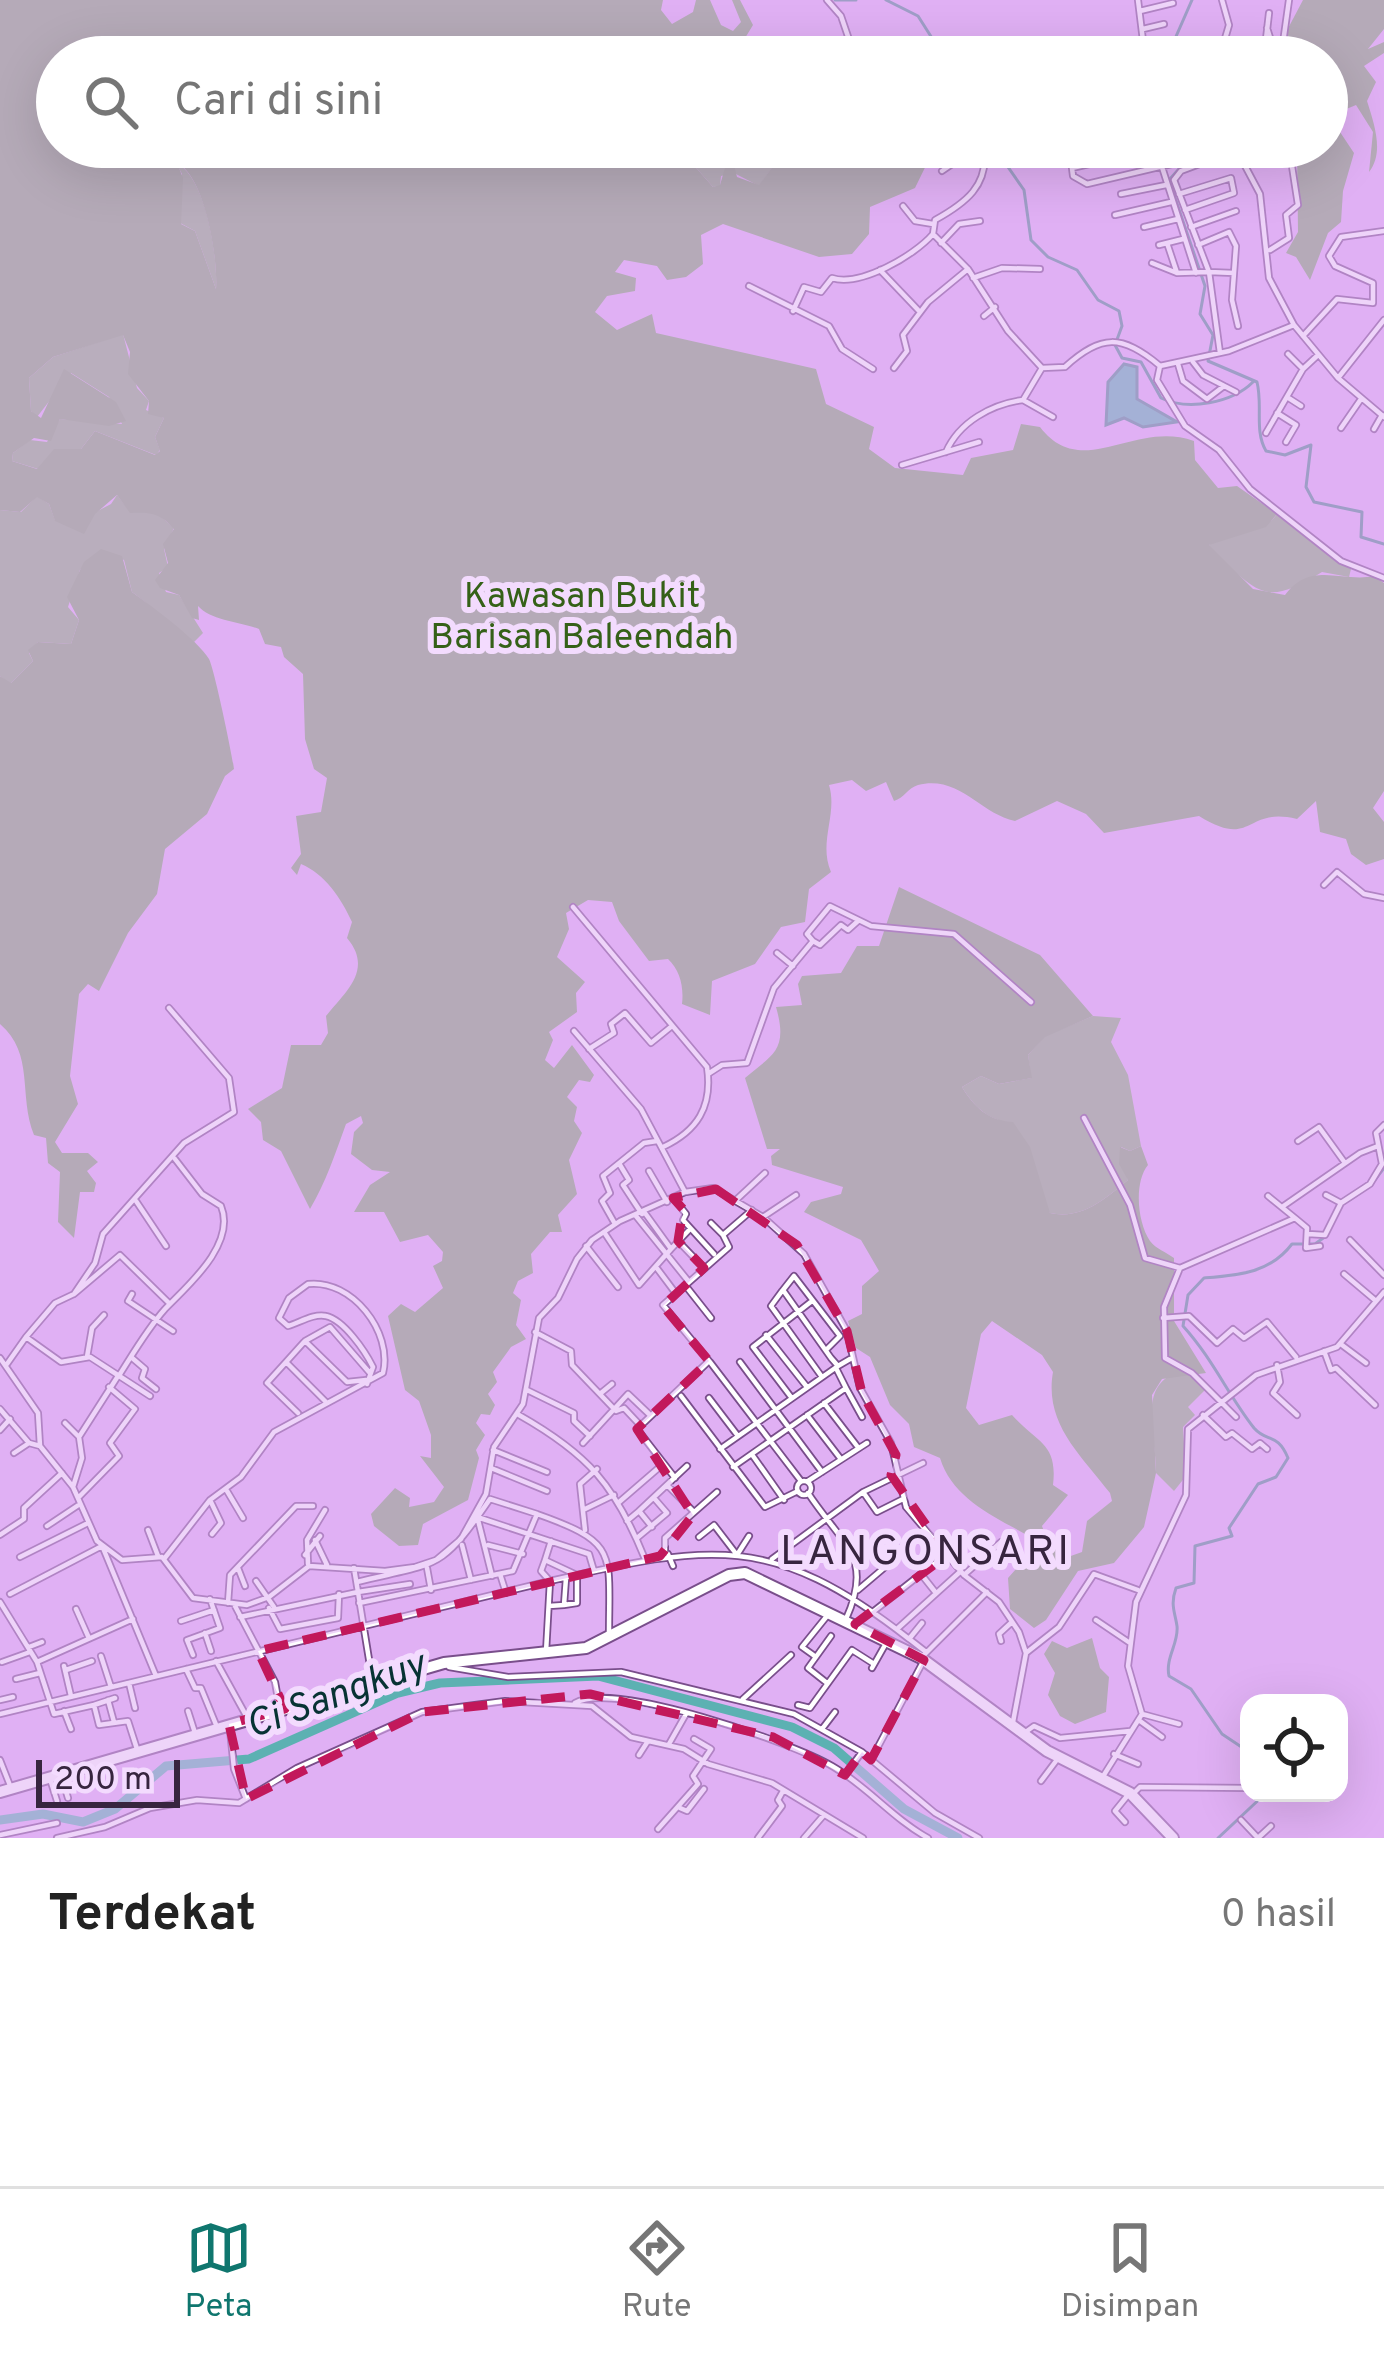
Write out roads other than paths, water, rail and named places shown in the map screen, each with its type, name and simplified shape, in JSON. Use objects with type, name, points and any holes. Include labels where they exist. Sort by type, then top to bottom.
[{"type":"main road","points":[[6,1790],[444,1663],[586,1648],[729,1575],[750,1573],[924,1656],[1053,1754],[1131,1794],[1173,1838]]},
{"type":"street","points":[[827,0],[841,16],[848,36]]},
{"type":"street","points":[[1138,0],[1144,36]]},
{"type":"street","points":[[1222,0],[1229,25],[1225,36]]},
{"type":"street","points":[[1283,36],[1289,0]]},
{"type":"street","points":[[1140,11],[1173,3]]},
{"type":"street","points":[[1267,36],[1269,13]]},
{"type":"street","points":[[1143,29],[1164,24]]},
{"type":"street","points":[[1268,28],[1271,36]]},
{"type":"street","points":[[942,171],[947,168]]},
{"type":"street","points":[[981,168],[981,182],[933,224],[933,234],[968,269],[1008,332],[1042,368],[1065,367],[1085,348],[1114,341],[1160,366],[1178,364],[1294,325]]},
{"type":"street","points":[[1072,168],[1073,176],[1087,184],[1156,168]]},
{"type":"street","points":[[1160,168],[1201,272]]},
{"type":"street","points":[[1189,168],[1174,180],[1198,245],[1220,353]]},
{"type":"street","points":[[1246,168],[1260,194],[1270,250],[1269,278],[1294,325],[1318,356],[1383,416],[1374,429]]},
{"type":"street","points":[[1270,250],[1288,238],[1287,212],[1298,205],[1292,168]]},
{"type":"street","points":[[1178,194],[1231,178],[1233,194],[1184,210]]},
{"type":"street","points":[[1121,194],[1166,185]]},
{"type":"street","points":[[1115,215],[1171,202]]},
{"type":"street","points":[[903,206],[915,221],[933,224]]},
{"type":"street","points":[[1191,227],[1236,211]]},
{"type":"street","points":[[1144,227],[1178,219]]},
{"type":"street","points":[[941,242],[959,224],[980,221]]},
{"type":"street","points":[[1303,336],[1337,298],[1372,304],[1373,284],[1335,266],[1329,256],[1341,237],[1384,231]]},
{"type":"street","points":[[1198,245],[1229,232],[1236,247],[1232,300],[1238,326]]},
{"type":"street","points":[[793,310],[804,287],[821,292],[832,278],[844,281],[880,270],[911,254],[933,234]]},
{"type":"street","points":[[1159,245],[1184,238]]},
{"type":"street","points":[[1168,243],[1177,273]]},
{"type":"street","points":[[1152,263],[1177,273],[1234,273]]},
{"type":"street","points":[[974,278],[1002,268],[1040,269]]},
{"type":"street","points":[[894,368],[907,351],[903,335],[920,312],[968,269]]},
{"type":"street","points":[[880,270],[920,312]]},
{"type":"street","points":[[749,286],[829,326],[842,349],[873,369]]},
{"type":"street","points":[[983,316],[995,308]]},
{"type":"street","points":[[1337,378],[1384,320]]},
{"type":"street","points":[[1288,354],[1303,369]]},
{"type":"street","points":[[1265,433],[1303,369],[1318,356]]},
{"type":"street","points":[[1192,360],[1203,375],[1236,392]]},
{"type":"street","points":[[1178,364],[1183,380],[1207,399],[1224,386]]},
{"type":"street","points":[[1160,366],[1157,383],[1185,426],[1219,450],[1250,489],[1341,561],[1384,578]]},
{"type":"street","points":[[1023,400],[1042,368]]},
{"type":"street","points":[[1287,397],[1301,406]]},
{"type":"street","points":[[1341,428],[1361,399]]},
{"type":"street","points":[[946,452],[952,439],[987,409],[1023,400],[1053,417]]},
{"type":"street","points":[[1277,413],[1296,425],[1286,442]]},
{"type":"street","points":[[902,465],[979,442]]},
{"type":"street","points":[[1324,885],[1336,872],[1364,894],[1384,898]]},
{"type":"street","points":[[859,920],[848,930],[841,925],[820,945],[807,934],[830,906],[859,920],[955,934],[1031,1002]]},
{"type":"street","points":[[573,908],[708,1074]]},
{"type":"street","points":[[615,1224],[602,1201],[610,1193],[603,1178],[644,1143],[661,1143],[697,1126],[708,1074],[722,1065],[747,1063],[774,988],[813,941]]},
{"type":"street","points":[[777,953],[793,966]]},
{"type":"street","points":[[74,1294],[95,1263],[103,1234],[175,1159],[188,1139],[232,1116],[236,1100],[215,1058],[169,1008]]},
{"type":"street","points":[[589,1049],[614,1033],[610,1024],[625,1013],[651,1043],[672,1026]]},
{"type":"street","points":[[574,1031],[641,1109],[685,1192]]},
{"type":"street","points":[[1084,1118],[1130,1205],[1145,1258],[1180,1268]]},
{"type":"street","points":[[1307,1236],[1328,1232],[1341,1203],[1379,1178],[1383,1159],[1376,1133],[1384,1125]]},
{"type":"street","points":[[1298,1141],[1321,1128],[1346,1163]]},
{"type":"street","points":[[1281,1207],[1378,1147]]},
{"type":"street","points":[[73,1487],[82,1458],[79,1436],[169,1303],[196,1281],[224,1212],[202,1194],[175,1159]]},
{"type":"street","points":[[618,1163],[629,1179],[623,1184],[652,1239],[711,1318]]},
{"type":"street","points":[[649,1171],[714,1254]]},
{"type":"street","points":[[736,1200],[764,1173]]},
{"type":"street","points":[[148,1529],[161,1558],[193,1598],[231,1605],[269,1597],[308,1566],[400,1570],[442,1556],[474,1519],[493,1450],[519,1415],[541,1314],[558,1298],[586,1246],[615,1224],[706,1187],[763,1217],[797,1245],[845,1326],[862,1393],[891,1443],[903,1499],[962,1573],[1012,1622],[1025,1653],[1016,1729],[1034,1726],[1059,1738],[1132,1731]]},
{"type":"street","points":[[763,1217],[796,1195]]},
{"type":"street","points":[[1326,1195],[1341,1203]]},
{"type":"street","points":[[1268,1196],[1295,1218],[1307,1236],[1305,1247],[1320,1246]]},
{"type":"street","points":[[136,1201],[166,1246]]},
{"type":"street","points":[[722,1235],[752,1210]]},
{"type":"street","points":[[641,1214],[671,1249]]},
{"type":"street","points":[[1236,1417],[1189,1370],[1165,1358],[1162,1318],[1170,1281],[1180,1268],[1295,1218]]},
{"type":"street","points":[[711,1223],[730,1245],[664,1307],[804,1481],[859,1565],[857,1594],[845,1619]]},
{"type":"street","points":[[603,1230],[638,1284],[691,1229]]},
{"type":"street","points":[[652,1239],[659,1233]]},
{"type":"street","points":[[1349,1240],[1384,1275]]},
{"type":"street","points":[[678,1241],[704,1268]]},
{"type":"street","points":[[586,1246],[618,1287]]},
{"type":"street","points":[[7,1364],[55,1303],[74,1294],[120,1255],[169,1303]]},
{"type":"street","points":[[656,1267],[676,1293]]},
{"type":"street","points":[[1344,1274],[1384,1315]]},
{"type":"street","points":[[822,1377],[770,1301],[785,1281],[796,1276],[840,1336],[826,1350]]},
{"type":"street","points":[[102,1547],[133,1562],[161,1558],[210,1500],[227,1491],[261,1443],[300,1414],[383,1373],[386,1360],[373,1320],[330,1284],[308,1284],[278,1314],[283,1323],[291,1326],[319,1315],[334,1319],[369,1358],[368,1380]]},
{"type":"street","points":[[782,1290],[837,1367],[862,1417]]},
{"type":"street","points":[[1162,1737],[1141,1717],[1129,1674],[1130,1643],[1138,1590],[1184,1502],[1187,1432],[1220,1399],[1277,1365],[1341,1344],[1384,1292]]},
{"type":"street","points":[[132,1294],[128,1301],[173,1331]]},
{"type":"street","points":[[791,1397],[753,1347],[813,1301]]},
{"type":"street","points":[[87,1357],[92,1328],[104,1315]]},
{"type":"street","points":[[1162,1318],[1182,1317],[1219,1343],[1233,1329],[1244,1338],[1267,1322],[1296,1357]]},
{"type":"street","points":[[300,1414],[267,1383],[305,1342],[330,1327],[368,1380]]},
{"type":"street","points":[[535,1332],[571,1351],[572,1366],[614,1408],[624,1408],[640,1425]]},
{"type":"street","points":[[766,1335],[807,1387]]},
{"type":"street","points":[[26,1337],[61,1363],[87,1357],[150,1396]]},
{"type":"street","points":[[305,1342],[347,1382],[368,1380]]},
{"type":"street","points":[[1341,1344],[1366,1363]]},
{"type":"street","points":[[1324,1351],[1330,1368],[1336,1367],[1375,1406]]},
{"type":"street","points":[[131,1357],[146,1369],[142,1378],[156,1389]]},
{"type":"street","points":[[0,1358],[38,1413],[40,1446]]},
{"type":"street","points":[[720,1449],[850,1359]]},
{"type":"street","points":[[674,1478],[638,1433],[640,1425],[709,1361]]},
{"type":"street","points":[[286,1362],[326,1402]]},
{"type":"street","points":[[740,1362],[822,1472]]},
{"type":"street","points":[[1277,1365],[1280,1382],[1273,1393],[1298,1415]]},
{"type":"street","points":[[601,1393],[612,1384]]},
{"type":"street","points":[[47,1526],[79,1501],[118,1456],[110,1443],[135,1408],[109,1387]]},
{"type":"street","points":[[733,1467],[846,1388]]},
{"type":"street","points":[[527,1390],[574,1413],[574,1421],[590,1436]]},
{"type":"street","points":[[583,1443],[629,1394],[650,1414]]},
{"type":"street","points":[[681,1396],[767,1509],[868,1443]]},
{"type":"street","points":[[709,1398],[738,1436]]},
{"type":"street","points":[[824,1403],[859,1449]]},
{"type":"street","points":[[0,1409],[29,1442],[40,1446],[73,1487],[156,1676]]},
{"type":"street","points":[[519,1415],[571,1444],[597,1469],[645,1558]]},
{"type":"street","points":[[807,1415],[841,1460]]},
{"type":"street","points":[[1203,1415],[1226,1437],[1232,1433],[1251,1448],[1260,1443],[1268,1449]]},
{"type":"street","points":[[0,1430],[10,1419]]},
{"type":"street","points":[[65,1423],[79,1436]]},
{"type":"street","points":[[14,1453],[29,1442]]},
{"type":"street","points":[[493,1450],[547,1472]]},
{"type":"street","points":[[752,1454],[784,1500]]},
{"type":"street","points":[[772,1559],[863,1492],[898,1471],[923,1463]]},
{"type":"street","points":[[583,1510],[616,1499],[662,1465]]},
{"type":"street","points":[[627,1521],[687,1466]]},
{"type":"street","points":[[491,1468],[547,1491]]},
{"type":"street","points":[[585,1530],[580,1482],[597,1469]]},
{"type":"street","points":[[0,1535],[24,1519],[24,1508],[62,1473]]},
{"type":"street","points":[[667,1485],[694,1512]]},
{"type":"street","points":[[227,1491],[243,1518]]},
{"type":"street","points":[[673,1566],[664,1539],[717,1492]]},
{"type":"street","points":[[798,1492],[808,1493]]},
{"type":"street","points":[[863,1492],[878,1512],[903,1499]]},
{"type":"street","points":[[637,1538],[668,1513],[654,1497]]},
{"type":"street","points":[[357,1582],[427,1568],[461,1542],[490,1499],[585,1530],[601,1549],[608,1568],[609,1638]]},
{"type":"street","points":[[210,1500],[221,1522],[212,1534]]},
{"type":"street","points":[[280,1710],[275,1682],[231,1605],[226,1580],[296,1506],[313,1506]]},
{"type":"street","points":[[308,1566],[307,1540],[325,1510]]},
{"type":"street","points":[[639,1511],[652,1527]]},
{"type":"street","points":[[359,1603],[518,1567],[536,1514]]},
{"type":"street","points":[[479,1519],[592,1556],[594,1571]]},
{"type":"street","points":[[479,1519],[506,1592]]},
{"type":"street","points":[[20,1557],[88,1523]]},
{"type":"street","points":[[699,1537],[714,1525],[736,1554]]},
{"type":"street","points":[[736,1554],[749,1537]]},
{"type":"street","points":[[305,1555],[317,1538],[327,1565]]},
{"type":"street","points":[[546,1652],[550,1581],[542,1571],[551,1541]]},
{"type":"street","points":[[461,1542],[471,1580]]},
{"type":"street","points":[[970,1542],[984,1558]]},
{"type":"street","points":[[896,1629],[1000,1542]]},
{"type":"street","points":[[486,1544],[524,1554]]},
{"type":"street","points":[[857,1594],[911,1545]]},
{"type":"street","points":[[10,1594],[102,1547]]},
{"type":"street","points":[[0,1714],[667,1554],[772,1559],[857,1594],[924,1656]]},
{"type":"street","points":[[873,1610],[947,1555]]},
{"type":"street","points":[[750,1573],[756,1556]]},
{"type":"street","points":[[544,1560],[577,1575]]},
{"type":"street","points":[[238,1568],[245,1586]]},
{"type":"street","points":[[354,1568],[373,1684]]},
{"type":"street","points":[[427,1568],[431,1590]]},
{"type":"street","points":[[921,1574],[936,1593]]},
{"type":"street","points":[[1025,1653],[1059,1627],[1094,1574],[1138,1590]]},
{"type":"street","points":[[548,1606],[577,1603],[577,1575]]},
{"type":"street","points":[[564,1605],[566,1578]]},
{"type":"street","points":[[256,1581],[269,1597],[280,1629],[338,1618],[339,1594]]},
{"type":"street","points":[[240,1617],[339,1594],[410,1584]]},
{"type":"street","points":[[871,1760],[924,1656],[986,1592]]},
{"type":"street","points":[[193,1655],[188,1640],[220,1628],[210,1599]]},
{"type":"street","points":[[0,1602],[37,1662],[54,1714],[111,1700],[114,1722]]},
{"type":"street","points":[[76,1610],[88,1636]]},
{"type":"street","points":[[181,1621],[214,1610]]},
{"type":"street","points":[[816,1657],[802,1647],[830,1611]]},
{"type":"street","points":[[37,1662],[133,1619]]},
{"type":"street","points":[[1096,1620],[1130,1643]]},
{"type":"street","points":[[1001,1641],[999,1634],[1012,1622]]},
{"type":"street","points":[[908,1638],[922,1623]]},
{"type":"street","points":[[205,1634],[211,1651]]},
{"type":"street","points":[[827,1683],[808,1668],[831,1636]]},
{"type":"street","points":[[798,1705],[810,1708],[852,1650],[873,1666],[889,1641]]},
{"type":"street","points":[[2,1662],[42,1642]]},
{"type":"street","points":[[742,1701],[791,1655]]},
{"type":"street","points":[[101,1656],[111,1687]]},
{"type":"street","points":[[70,1696],[65,1668],[92,1661]]},
{"type":"street","points":[[216,1661],[248,1719]]},
{"type":"street","points":[[444,1663],[453,1671],[490,1677],[621,1672],[794,1714],[862,1753],[935,1813],[979,1838]]},
{"type":"street","points":[[186,1669],[223,1725],[246,1799]]},
{"type":"street","points":[[16,1679],[40,1672]]},
{"type":"street","points":[[129,1683],[135,1708]]},
{"type":"street","points":[[575,1703],[593,1694],[773,1737],[846,1774],[896,1820],[928,1838]]},
{"type":"street","points":[[0,1700],[13,1697]]},
{"type":"street","points":[[57,1838],[105,1828],[140,1810],[246,1799],[441,1706],[575,1703],[592,1706],[631,1737],[669,1744],[783,1791],[862,1838]]},
{"type":"street","points":[[94,1705],[99,1725],[128,1720],[136,1749]]},
{"type":"street","points":[[64,1711],[71,1729]]},
{"type":"street","points":[[188,1711],[195,1733]]},
{"type":"street","points":[[822,1729],[835,1712]]},
{"type":"street","points":[[669,1744],[686,1714]]},
{"type":"street","points":[[1141,1717],[1179,1724]]},
{"type":"street","points":[[1102,1778],[1141,1717]]},
{"type":"street","points":[[1041,1781],[1059,1738]]},
{"type":"street","points":[[658,1829],[698,1786],[693,1776],[710,1749],[694,1739]]},
{"type":"street","points":[[639,1755],[648,1741]]},
{"type":"street","points":[[846,1774],[862,1753]]},
{"type":"street","points":[[1114,1754],[1138,1764]]},
{"type":"street","points":[[0,1760],[6,1790]]},
{"type":"street","points":[[55,1775],[68,1798]]},
{"type":"street","points":[[55,1775],[57,1801]]},
{"type":"street","points":[[1125,1822],[1114,1811],[1140,1787],[1240,1788]]},
{"type":"street","points":[[680,1808],[687,1811],[704,1790]]},
{"type":"street","points":[[758,1838],[782,1807],[783,1791]]},
{"type":"street","points":[[805,1838],[823,1816]]},
{"type":"street","points":[[1241,1820],[1258,1838],[1270,1826]]},
{"type":"street","points":[[0,1835],[56,1823]]},
{"type":"street","points":[[105,1828],[109,1838]]},
{"type":"waterway","points":[[835,0],[856,0]]},
{"type":"waterway","points":[[886,0],[918,16],[931,36]]},
{"type":"waterway","points":[[1176,36],[1192,0]]},
{"type":"waterway","points":[[1009,168],[1024,190],[1031,240],[1048,257],[1077,270],[1098,300],[1119,311],[1122,326],[1115,345],[1122,358],[1141,362],[1161,398],[1209,403],[1253,382]]},
{"type":"waterway","points":[[1180,168],[1169,180],[1205,286],[1200,314],[1213,335],[1208,361],[1257,382],[1260,435],[1266,451],[1285,455],[1311,445],[1306,487],[1314,502],[1362,512],[1361,537],[1384,544]]},
{"type":"waterway","points":[[1374,1181],[1384,1168]]},
{"type":"waterway","points":[[1351,1199],[1367,1188]]},
{"type":"waterway","points":[[1240,1746],[1222,1734],[1191,1689],[1169,1676],[1177,1632],[1173,1599],[1176,1588],[1194,1583],[1195,1546],[1232,1536],[1229,1528],[1258,1484],[1276,1477],[1288,1458],[1280,1444],[1254,1428],[1183,1326],[1188,1295],[1204,1278],[1253,1271],[1274,1261],[1292,1244],[1315,1244],[1326,1236]]},
{"type":"waterway","name":"Ci Sangkuy","points":[[0,1820],[43,1814],[83,1822],[115,1809],[166,1766],[249,1759],[398,1693],[440,1683],[598,1676],[792,1727],[834,1748],[904,1809],[958,1838]]},
{"type":"waterway","points":[[1218,1838],[1256,1802]]},
{"type":"district","name":"LANGONSARI","points":[[926,1549]]},
{"type":"park label","name":"Kawasan Bukit Barisan Baleendah","points":[[582,614]]}]
